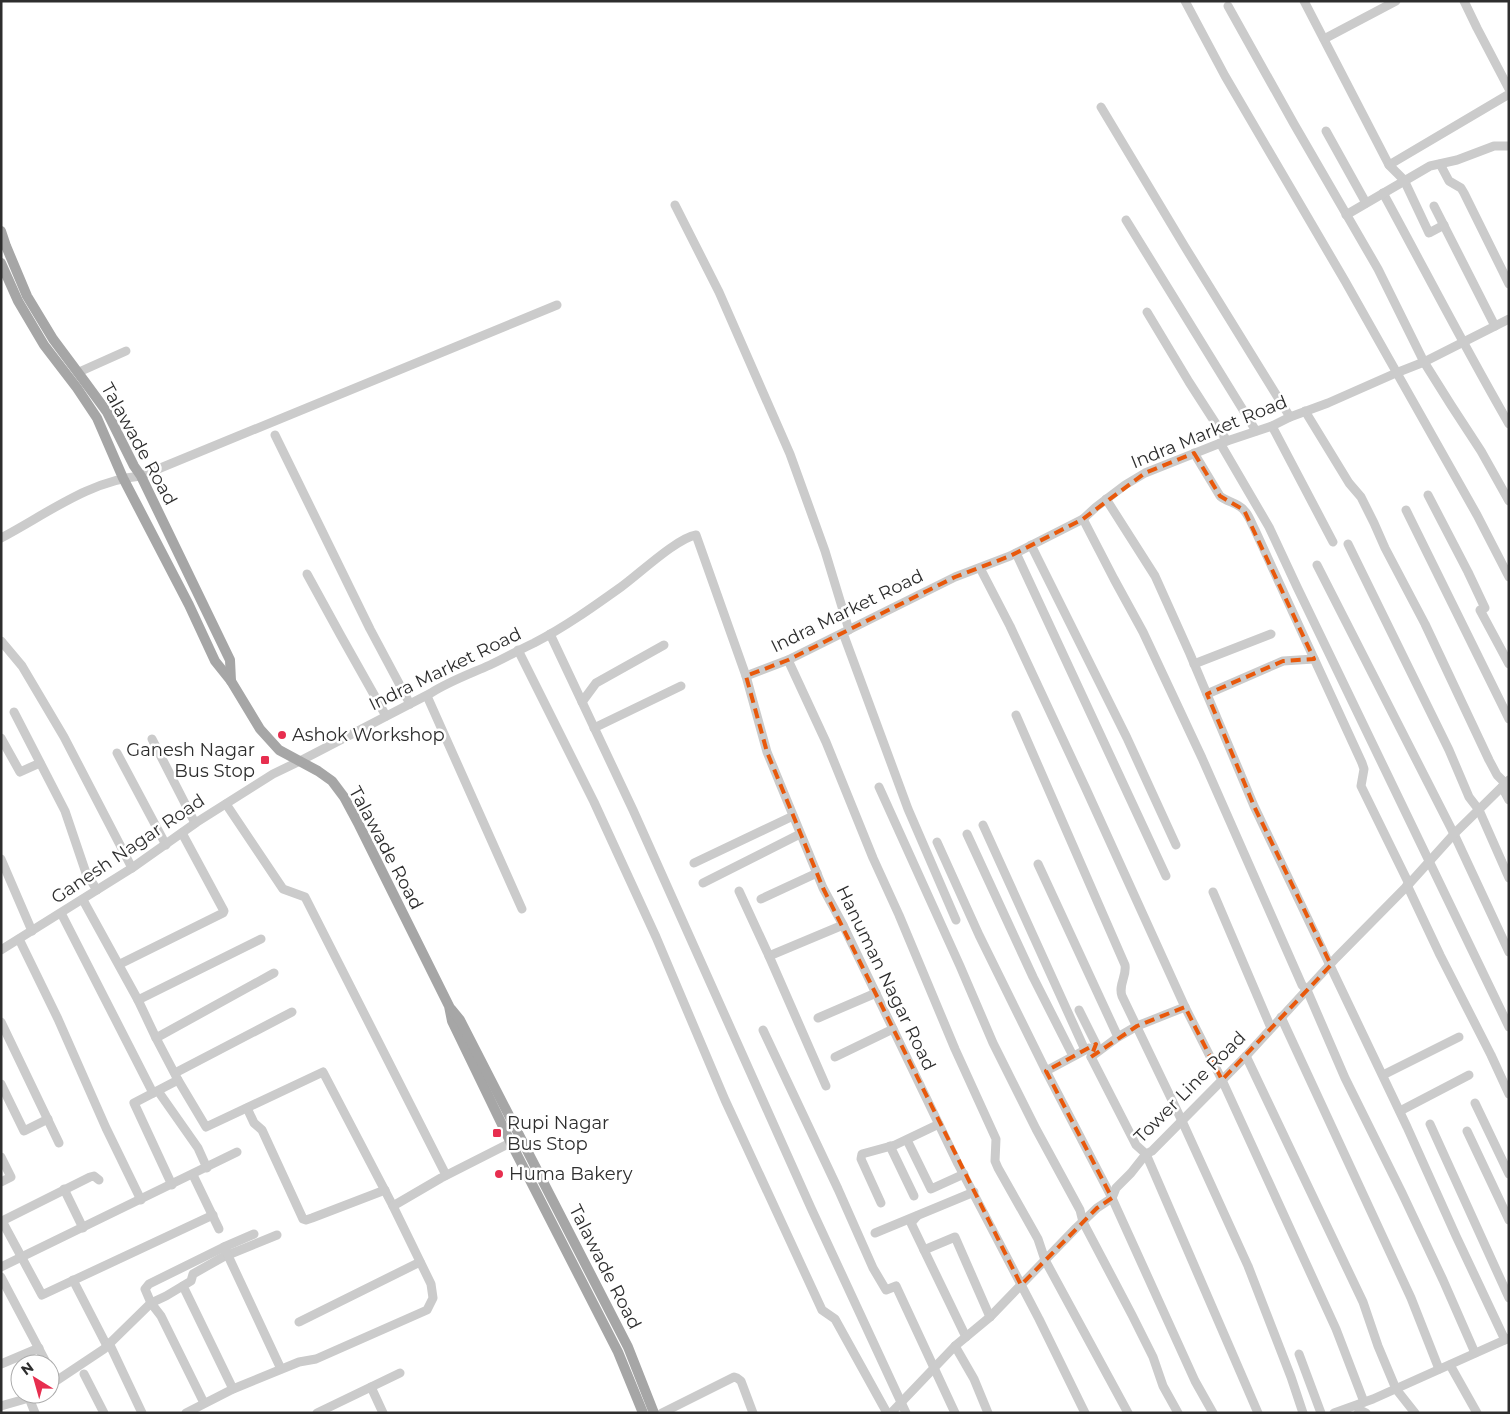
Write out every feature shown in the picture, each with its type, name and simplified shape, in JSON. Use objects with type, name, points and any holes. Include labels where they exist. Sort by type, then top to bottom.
[{"type":"main road","name":"Talawade Road","points":[[1,231],[6,246],[8,273],[18,301],[44,345],[97,418],[123,478],[216,661],[231,681],[260,729],[279,750],[318,771],[332,781],[344,797],[449,1006],[460,1020],[516,1140],[654,1413]]},
{"type":"main road","name":"Talawade Road","points":[[1,263],[27,296],[53,339],[107,412],[141,476],[230,660],[231,681]]},
{"type":"main road","name":"Talawade Road","points":[[620,1344],[643,1413]]},
{"type":"street","points":[[1185,1],[1225,76],[1345,280],[1477,515],[1509,577]]},
{"type":"street","points":[[1304,1],[1389,165],[1404,180],[1429,233],[1444,225]]},
{"type":"street","points":[[1324,39],[1396,1]]},
{"type":"street","points":[[1464,1],[1509,89]]},
{"type":"street","points":[[1228,6],[1378,269],[1424,362],[1482,451],[1509,501]]},
{"type":"street","points":[[1389,165],[1509,94]]},
{"type":"street","points":[[1101,107],[1290,417]]},
{"type":"street","points":[[1326,131],[1366,203]]},
{"type":"street","points":[[1346,215],[1430,166],[1457,160],[1494,146],[1509,146]]},
{"type":"street","points":[[1440,164],[1449,181],[1461,188],[1464,193],[1509,284]]},
{"type":"street","points":[[1383,193],[1445,306],[1462,342],[1509,424]]},
{"type":"street","points":[[675,204],[719,292],[790,454],[825,551],[846,631],[908,809],[956,920]]},
{"type":"street","points":[[1434,206],[1495,326]]},
{"type":"street","points":[[1126,220],[1256,431]]},
{"type":"street","points":[[1,538],[84,492],[123,478],[141,476],[557,305]]},
{"type":"street","points":[[1147,312],[1224,442],[1269,527],[1509,1027]]},
{"type":"street","name":"Indra Market Road","points":[[300,761],[427,696],[444,685],[492,664],[550,634],[586,612],[637,576],[678,542],[689,536],[696,535],[746,676],[788,660],[954,577],[1016,553],[1083,519],[1106,499],[1145,473],[1194,453],[1272,426],[1424,362],[1509,319]]},
{"type":"street","points":[[79,372],[126,351]]},
{"type":"street","points":[[1306,411],[1370,514],[1385,548],[1425,624],[1489,760],[1506,784],[1509,800]]},
{"type":"street","points":[[1272,426],[1333,542]]},
{"type":"street","points":[[275,435],[370,629],[410,704]]},
{"type":"street","points":[[1194,453],[1220,496],[1244,510],[1362,763],[1364,769],[1361,786],[1440,955],[1509,1094]]},
{"type":"street","points":[[1428,495],[1485,608],[1480,610],[1509,664]]},
{"type":"street","points":[[1106,499],[1154,576],[1194,664],[1254,806],[1400,1111],[1456,1236],[1507,1339],[1396,1389],[1344,1411],[1334,1413]]},
{"type":"street","points":[[1406,510],[1509,719]]},
{"type":"street","points":[[1083,519],[1144,632],[1302,985],[1307,990],[1345,1078],[1402,1193],[1475,1353]]},
{"type":"street","points":[[1348,544],[1449,750],[1470,798],[1479,810],[1509,878]]},
{"type":"street","points":[[1031,545],[1127,738],[1176,845]]},
{"type":"street","points":[[1016,553],[1166,876]]},
{"type":"street","points":[[1317,565],[1454,834],[1509,952]]},
{"type":"street","points":[[980,568],[1010,626],[1185,1007],[1222,1080],[1336,1329],[1364,1402]]},
{"type":"street","points":[[307,574],[386,716]]},
{"type":"street","points":[[550,634],[633,810],[811,1208],[906,1413]]},
{"type":"street","points":[[1194,664],[1271,634]]},
{"type":"street","points":[[1,640],[22,666],[50,714],[132,868]]},
{"type":"street","points":[[582,702],[596,683],[664,646]]},
{"type":"street","points":[[518,650],[618,854],[656,937],[725,1100],[822,1310],[836,1319],[887,1413]]},
{"type":"street","points":[[1207,694],[1283,661],[1314,659]]},
{"type":"street","points":[[788,660],[826,742],[873,858],[996,1140],[995,1160],[1038,1239],[1045,1260],[1128,1413]]},
{"type":"street","name":"Hanuman Nagar Road","points":[[746,676],[766,752],[823,888],[843,925],[939,1124],[1085,1413]]},
{"type":"street","points":[[594,728],[681,686]]},
{"type":"street","points":[[427,696],[522,909]]},
{"type":"street","points":[[14,712],[64,811],[86,873],[97,890]]},
{"type":"street","points":[[1016,714],[1125,965],[1126,970],[1120,990],[1248,1266],[1303,1413]]},
{"type":"street","points":[[1,738],[20,772],[40,763]]},
{"type":"street","points":[[152,739],[196,823]]},
{"type":"street","points":[[118,753],[166,845]]},
{"type":"street","name":"Ganesh Nagar Road","points":[[1,950],[83,900],[196,823],[273,774],[300,761]]},
{"type":"street","name":"Tower Line Road","points":[[891,1413],[955,1346],[990,1317],[1082,1222],[1097,1208],[1112,1198],[1116,1188],[1146,1154],[1152,1152],[1246,1056],[1454,834],[1506,784]]},
{"type":"street","points":[[878,787],[993,1043],[1036,1129],[1080,1210],[1082,1222],[1132,1315],[1153,1357],[1163,1386],[1178,1413]]},
{"type":"street","points":[[226,804],[284,889],[304,897],[446,1175]]},
{"type":"street","points":[[694,863],[793,816]]},
{"type":"street","points":[[983,825],[1063,1005],[1136,1145],[1146,1154],[1258,1413]]},
{"type":"street","points":[[120,964],[223,914],[224,911],[182,833]]},
{"type":"street","points":[[702,883],[800,834]]},
{"type":"street","points":[[967,834],[1032,977],[1072,1056]]},
{"type":"street","points":[[937,842],[979,935],[1112,1198],[1195,1380],[1213,1413]]},
{"type":"street","points":[[1,859],[32,931]]},
{"type":"street","points":[[1038,864],[1118,1037]]},
{"type":"street","points":[[761,899],[817,874]]},
{"type":"street","points":[[738,891],[769,956],[826,1086]]},
{"type":"street","points":[[1213,892],[1271,1028]]},
{"type":"street","points":[[83,900],[120,964],[176,1077],[206,1126],[323,1072],[385,1190],[431,1284],[433,1298],[426,1310],[316,1359],[299,1362],[233,1389],[186,1413]]},
{"type":"street","points":[[61,913],[155,1092],[198,1148],[207,1168]]},
{"type":"street","points":[[769,956],[843,925]]},
{"type":"street","points":[[19,939],[141,1200]]},
{"type":"street","points":[[138,1000],[261,939]]},
{"type":"street","points":[[156,1038],[274,973]]},
{"type":"street","points":[[818,1018],[876,993]]},
{"type":"street","points":[[1046,1070],[1072,1056],[1088,1054],[1137,1026],[1185,1007]]},
{"type":"street","points":[[1078,1010],[1096,1044],[1088,1054]]},
{"type":"street","points":[[172,1185],[134,1103],[155,1092],[176,1077],[292,1012]]},
{"type":"street","points":[[1281,1017],[1411,1298],[1439,1369]]},
{"type":"street","points":[[1,1022],[4,1037],[59,1143]]},
{"type":"street","points":[[835,1057],[893,1029]]},
{"type":"street","points":[[763,1030],[873,1268],[886,1290],[896,1286],[955,1413]]},
{"type":"street","points":[[1383,1075],[1458,1037]]},
{"type":"street","points":[[1246,1056],[1363,1302],[1378,1346],[1396,1389],[1415,1413]]},
{"type":"street","points":[[1400,1111],[1469,1075]]},
{"type":"street","points":[[1,1084],[24,1131],[48,1119]]},
{"type":"street","points":[[1475,1103],[1509,1174]]},
{"type":"street","points":[[247,1108],[254,1123],[262,1130],[303,1219],[312,1218],[385,1190]]},
{"type":"street","points":[[882,1203],[861,1156],[865,1153],[907,1140],[939,1124]]},
{"type":"street","points":[[1430,1124],[1509,1298]]},
{"type":"street","points":[[1467,1131],[1509,1220]]},
{"type":"street","points":[[393,1206],[446,1175],[516,1140]]},
{"type":"street","points":[[907,1140],[931,1190],[964,1174]]},
{"type":"street","points":[[890,1146],[914,1196]]},
{"type":"street","points":[[1,1267],[238,1152]]},
{"type":"street","points":[[1,1157],[11,1177],[1,1182]]},
{"type":"street","points":[[193,1174],[219,1229]]},
{"type":"street","points":[[99,1180],[94,1176],[64,1189],[2,1221],[42,1295],[213,1215]]},
{"type":"street","points":[[64,1189],[83,1228]]},
{"type":"street","points":[[875,1233],[974,1192]]},
{"type":"street","points":[[917,1216],[911,1222],[966,1337]]},
{"type":"street","points":[[60,1375],[108,1344],[151,1303],[191,1282],[193,1274],[254,1234]]},
{"type":"street","points":[[204,1403],[160,1316],[151,1303],[145,1287],[227,1251],[276,1235]]},
{"type":"street","points":[[924,1250],[955,1237],[990,1317]]},
{"type":"street","points":[[227,1251],[281,1369]]},
{"type":"street","points":[[299,1322],[420,1262]]},
{"type":"street","points":[[1,1277],[42,1354]]},
{"type":"street","points":[[73,1280],[108,1344],[142,1413]]},
{"type":"street","points":[[184,1286],[233,1389]]},
{"type":"street","points":[[955,1346],[974,1378],[988,1413]]},
{"type":"street","points":[[1,1364],[39,1348]]},
{"type":"street","points":[[1299,1354],[1321,1413]]},
{"type":"street","points":[[1450,1364],[1477,1413]]},
{"type":"street","points":[[317,1413],[336,1409],[371,1387],[400,1373]]},
{"type":"street","points":[[84,1374],[104,1413]]},
{"type":"street","points":[[662,1413],[734,1377],[741,1381],[753,1413]]},
{"type":"street","points":[[371,1387],[383,1413]]},
{"type":"street","points":[[1358,1413],[1362,1411],[1366,1413]]},
{"type":"highlighted area","points":[[1194,453],[1220,496],[1244,510],[1314,659],[1283,661],[1207,694],[1254,806],[1331,965],[1222,1080],[1185,1007],[1137,1026],[1091,1057],[1096,1044],[1046,1071],[1112,1198],[1097,1208],[1021,1285],[823,888],[767,752],[746,676],[788,660],[955,577],[1010,556],[1083,519],[1145,473]]},
{"type":"place","name":"Ashok Workshop","points":[[282,735]]},
{"type":"place","name":"Ganesh Nagar Bus Stop","points":[[265,760]]},
{"type":"place","name":"Rupi Nagar Bus Stop","points":[[497,1133]]},
{"type":"place","name":"Huma Bakery","points":[[499,1174]]}]
